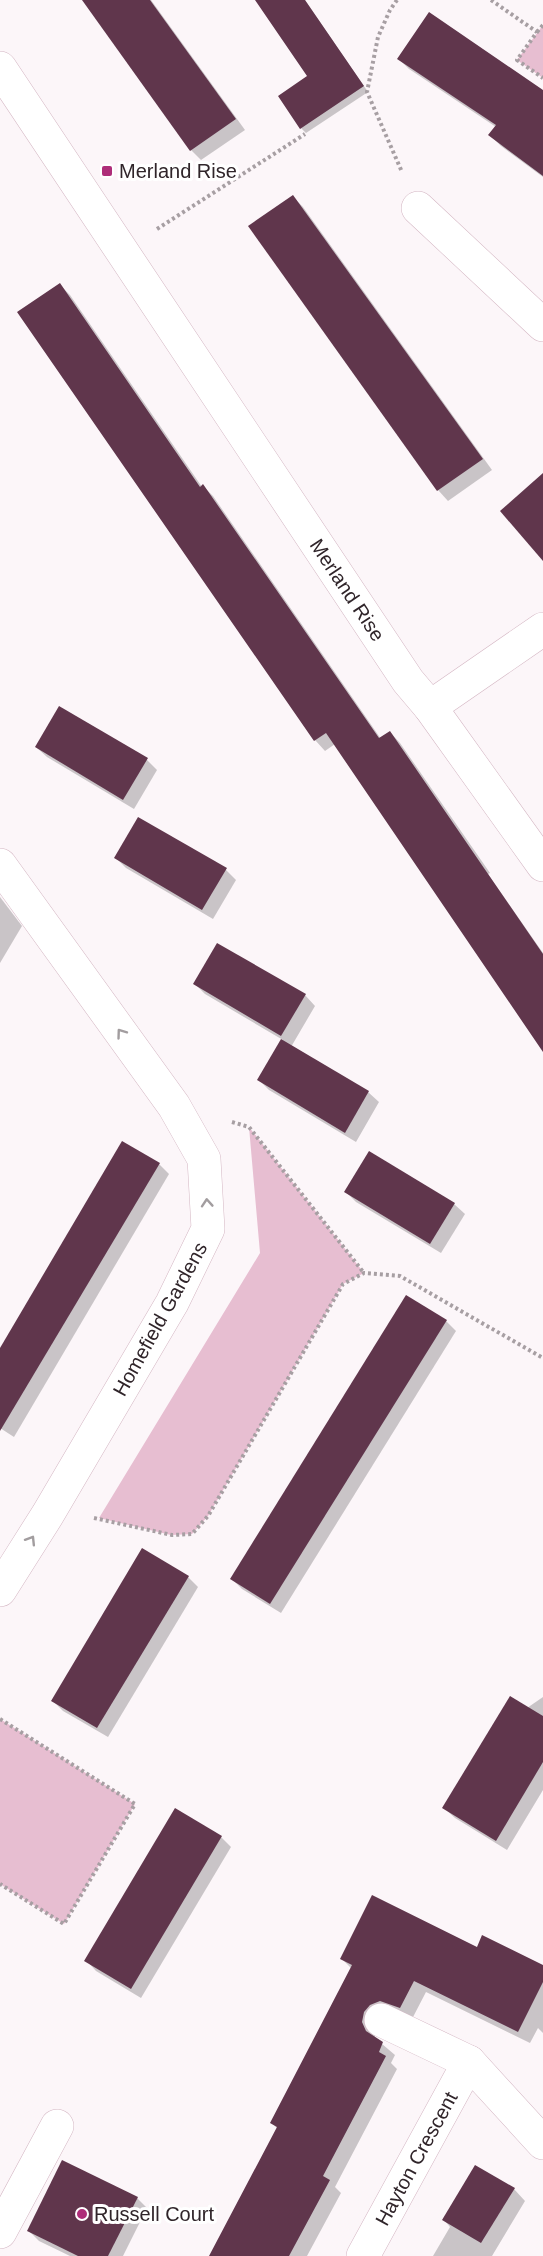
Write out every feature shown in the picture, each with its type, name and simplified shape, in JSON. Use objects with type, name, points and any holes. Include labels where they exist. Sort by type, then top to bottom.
[{"type":"street","name":"Merland Rise","points":[[0,68],[408,681],[430,707],[543,866]]},
{"type":"street","points":[[418,208],[543,325]]},
{"type":"street","points":[[430,707],[543,629]]},
{"type":"street","name":"Homefield Gardens","points":[[0,864],[174,1106],[204,1159],[208,1228],[172,1303],[48,1514],[0,1590]]},
{"type":"street","points":[[381,2020],[469,2062],[543,2143]]},
{"type":"street","name":"Hayton Crescent","points":[[363,2256],[469,2062]]},
{"type":"street","points":[[0,2232],[57,2126]]},
{"type":"path","points":[[397,0],[378,37],[367,92],[418,208]]},
{"type":"path","points":[[491,0],[537,32]]},
{"type":"path","points":[[543,25],[517,60],[543,78]]},
{"type":"path","points":[[122,252],[305,134]]},
{"type":"path","points":[[174,1106],[249,1127],[364,1273]]},
{"type":"path","points":[[48,1514],[99,1518],[171,1534],[192,1534],[208,1516],[344,1284],[364,1273],[400,1276],[543,1358]]},
{"type":"path","points":[[0,1719],[135,1804],[64,1924],[0,1884]]},
{"type":"shaded area","points":[[543,25],[543,78],[517,60]]},
{"type":"shaded area","points":[[249,1127],[364,1273],[343,1284],[208,1516],[192,1534],[171,1535],[99,1518],[260,1253]]},
{"type":"shaded area","points":[[0,1719],[135,1804],[64,1924],[0,1884]]},
{"type":"building","points":[[82,0],[150,0],[236,119],[190,151]]},
{"type":"building","points":[[255,0],[305,0],[364,86],[300,129],[278,96],[307,76]]},
{"type":"building","points":[[429,12],[543,90],[543,176],[488,135],[496,125],[397,59]]},
{"type":"building","points":[[293,195],[483,459],[437,491],[248,226]]},
{"type":"building","points":[[60,283],[200,487],[203,484],[379,738],[390,731],[543,954],[543,1052],[326,733],[314,741],[17,312]]},
{"type":"building","points":[[543,473],[543,561],[500,511]]},
{"type":"building","points":[[59,706],[148,758],[123,800],[35,747]]},
{"type":"building","points":[[138,817],[227,868],[202,910],[114,858]]},
{"type":"building","points":[[217,943],[306,994],[281,1036],[193,984]]},
{"type":"building","points":[[281,1039],[369,1091],[345,1133],[257,1080]]},
{"type":"building","points":[[122,1141],[160,1163],[0,1431],[0,1348]]},
{"type":"building","points":[[369,1151],[455,1203],[430,1244],[344,1192]]},
{"type":"building","points":[[406,1295],[447,1320],[270,1604],[230,1579]]},
{"type":"building","points":[[142,1548],[189,1576],[97,1728],[51,1701]]},
{"type":"building","points":[[510,1696],[543,1716],[543,1762],[496,1841],[442,1808]]},
{"type":"building","points":[[175,1808],[222,1836],[131,1989],[84,1961]]},
{"type":"building","points":[[372,1895],[477,1947],[482,1935],[543,1965],[543,1982],[518,2032],[414,1981],[400,2008],[380,2001],[370,2005],[364,2012],[362,2022],[366,2031],[383,2042],[379,2052],[386,2056],[323,2176],[330,2180],[289,2256],[209,2256],[277,2127],[270,2123],[352,1965],[340,1959]]},
{"type":"building","name":"Russell Court","points":[[62,2160],[138,2197],[108,2256],[78,2256],[27,2231]]},
{"type":"building","points":[[475,2165],[515,2188],[481,2243],[442,2220]]},
{"type":"place","name":"Merland Rise","points":[[107,171]]},
{"type":"place","name":"Russell Court","points":[[82,2214]]}]
